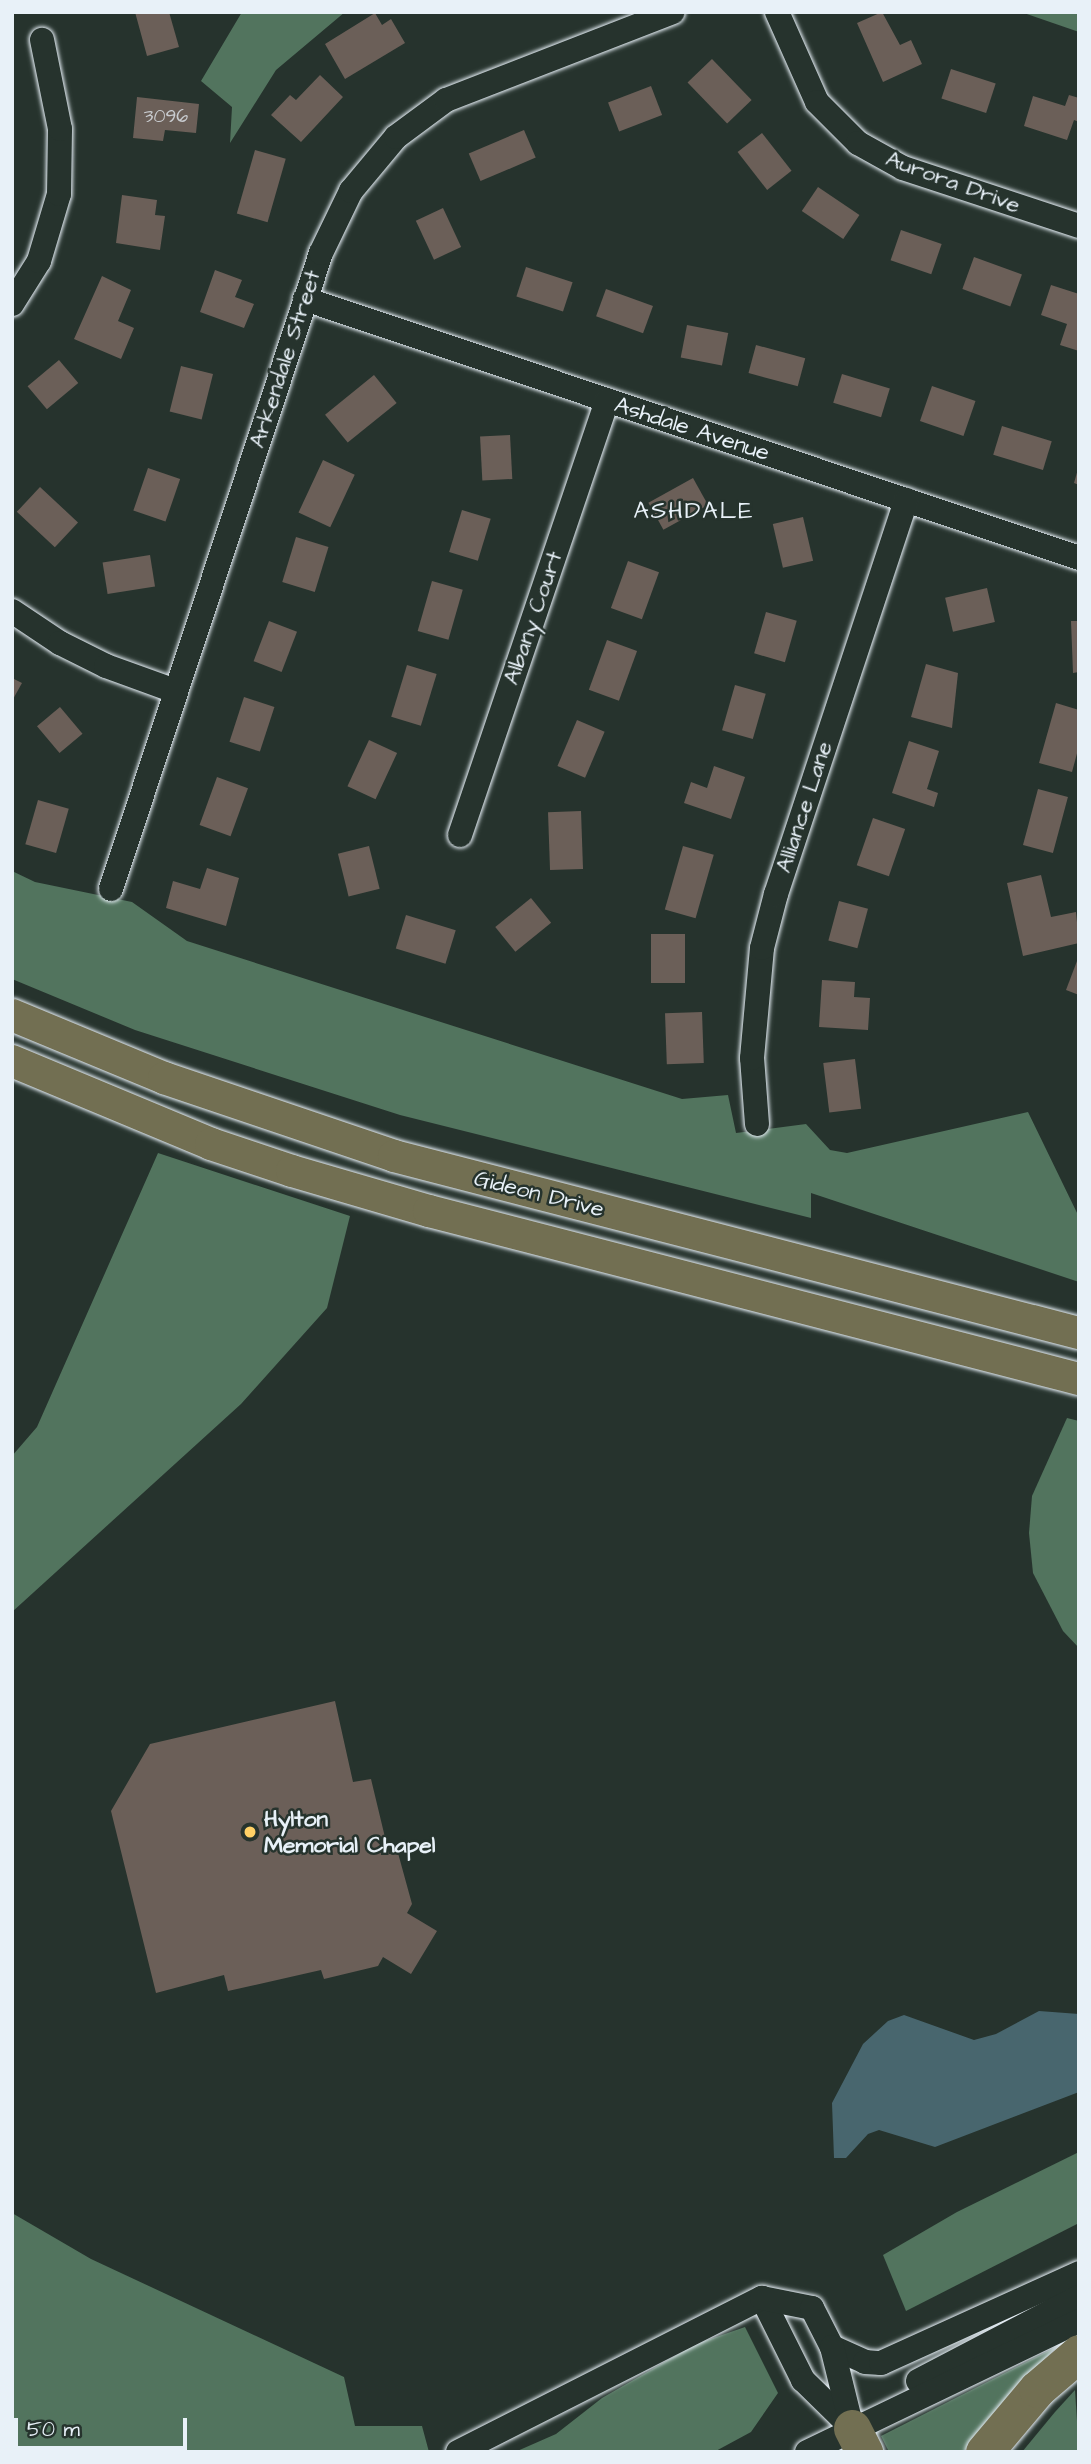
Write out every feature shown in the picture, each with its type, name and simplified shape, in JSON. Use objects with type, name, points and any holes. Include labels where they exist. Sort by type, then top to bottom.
[{"type":"highway","points":[[984,2452],[1037,2389],[1079,2353]]},
{"type":"main road","name":"Gideon Drive","points":[[12,1015],[164,1078],[394,1156],[1079,1333]]},
{"type":"main road","name":"Gideon Drive","points":[[12,1061],[211,1144],[292,1171],[429,1211],[1079,1379]]},
{"type":"main road","points":[[1037,1368],[1047,1325]]},
{"type":"street","name":"Arkendale Street","points":[[111,889],[306,299],[332,224],[351,191],[375,159],[420,117],[474,86],[673,12]]},
{"type":"street","name":"Aurora Drive","points":[[777,12],[817,102],[858,143],[903,168],[1079,226]]},
{"type":"street","points":[[12,304],[39,261],[59,194],[57,99],[42,40]]},
{"type":"street","name":"Ashdale Avenue","points":[[306,299],[1079,558]]},
{"type":"street","name":"Albany Court","points":[[460,835],[607,400]]},
{"type":"street","name":"Alliance Lane","points":[[757,1124],[752,1058],[762,948],[776,894],[906,500]]},
{"type":"street","points":[[12,611],[60,643],[106,666],[175,691]]},
{"type":"street","points":[[832,2347],[865,2362],[881,2363],[1079,2273]]},
{"type":"street","points":[[858,2440],[931,2373],[1079,2297]]},
{"type":"street","points":[[762,2298],[803,2379],[858,2440]]},
{"type":"street","points":[[458,2452],[762,2298],[812,2308],[832,2347],[858,2440]]},
{"type":"street","points":[[807,2452],[858,2440],[1079,2321]]},
{"type":"green space","points":[[242,12],[345,12],[276,70],[230,143],[232,107],[201,81]]},
{"type":"green space","points":[[1021,12],[1079,12],[1079,32]]},
{"type":"green space","points":[[12,871],[35,882],[132,902],[187,941],[682,1099],[728,1095],[736,1133],[806,1124],[830,1150],[847,1153],[1028,1112],[1079,1217],[1079,1282],[811,1193],[811,1218],[400,1115],[135,1030],[12,979]]},
{"type":"green space","points":[[158,1153],[350,1216],[327,1308],[241,1404],[12,1612],[12,1456],[37,1427]]},
{"type":"green space","points":[[1067,1418],[1079,1421],[1079,1648],[1063,1631],[1033,1573],[1029,1533],[1032,1496]]},
{"type":"green space","points":[[1079,2152],[1079,2223],[906,2311],[883,2255],[957,2212]]},
{"type":"green space","points":[[12,2213],[91,2259],[344,2377],[355,2426],[422,2426],[429,2452],[12,2452]]},
{"type":"green space","points":[[745,2327],[778,2393],[751,2432],[714,2452],[515,2452],[556,2434],[602,2398],[696,2344]]},
{"type":"green space","points":[[1056,2347],[963,2452],[889,2452],[881,2436]]},
{"type":"green space","points":[[1075,2390],[1079,2452],[1022,2452],[1055,2412]]},
{"type":"water","points":[[1039,2011],[1079,2014],[1079,2092],[935,2147],[879,2130],[868,2134],[846,2158],[834,2158],[832,2103],[863,2044],[888,2021],[904,2015],[974,2040],[996,2034]]},
{"type":"building","points":[[135,12],[169,12],[179,47],[147,56]]},
{"type":"building","points":[[882,12],[900,45],[911,40],[922,64],[883,82],[857,23]]},
{"type":"building","points":[[375,13],[382,25],[391,19],[405,43],[345,79],[325,44]]},
{"type":"building","points":[[712,59],[752,100],[727,124],[688,83]]},
{"type":"building","points":[[951,69],[996,84],[986,113],[941,98]]},
{"type":"building","points":[[320,75],[343,97],[301,142],[271,115],[290,95],[296,100]]},
{"type":"building","points":[[651,86],[662,115],[619,131],[608,102]]},
{"type":"building","points":[[1069,95],[1079,98],[1079,122],[1074,120],[1067,140],[1024,126],[1033,96],[1065,106]]},
{"type":"building","points":[[137,97],[199,104],[196,133],[165,130],[163,141],[133,138]]},
{"type":"building","points":[[524,130],[536,158],[480,181],[469,153]]},
{"type":"building","points":[[762,133],[792,171],[767,190],[738,152]]},
{"type":"building","points":[[255,150],[286,159],[268,222],[237,213]]},
{"type":"building","points":[[818,187],[859,215],[843,239],[802,211]]},
{"type":"building","points":[[122,195],[157,200],[155,215],[165,216],[160,250],[116,243]]},
{"type":"building","points":[[443,208],[461,247],[434,260],[416,221]]},
{"type":"building","points":[[901,230],[942,244],[931,274],[891,260]]},
{"type":"building","points":[[974,257],[1022,274],[1010,306],[962,289]]},
{"type":"building","points":[[526,267],[573,282],[563,312],[516,296]]},
{"type":"building","points":[[215,270],[242,280],[235,297],[254,304],[244,328],[200,312]]},
{"type":"building","points":[[102,276],[131,290],[118,321],[134,328],[121,359],[74,339]]},
{"type":"building","points":[[1051,285],[1079,294],[1079,351],[1060,345],[1067,324],[1041,315]]},
{"type":"building","points":[[606,289],[653,306],[643,333],[596,316]]},
{"type":"building","points":[[687,325],[728,333],[722,365],[681,357]]},
{"type":"building","points":[[756,345],[805,358],[798,386],[748,373]]},
{"type":"building","points":[[59,360],[78,383],[47,409],[28,386]]},
{"type":"building","points":[[181,366],[213,374],[202,420],[170,412]]},
{"type":"building","points":[[842,374],[890,389],[881,417],[833,403]]},
{"type":"building","points":[[374,375],[397,403],[348,443],[325,415]]},
{"type":"building","points":[[932,386],[975,401],[963,436],[920,421]]},
{"type":"building","points":[[1002,426],[1052,441],[1043,470],[993,455]]},
{"type":"building","points":[[510,435],[512,479],[482,481],[480,437]]},
{"type":"building","points":[[323,460],[355,475],[330,527],[298,513]]},
{"type":"building","points":[[148,468],[180,479],[165,522],[133,511]]},
{"type":"building","points":[[1079,469],[1079,485],[1074,483]]},
{"type":"building","points":[[693,478],[708,505],[663,530],[648,503]]},
{"type":"building","points":[[40,487],[78,522],[55,547],[17,512]]},
{"type":"building","points":[[462,510],[491,519],[478,561],[449,552]]},
{"type":"building","points":[[803,517],[813,561],[783,568],[773,524]]},
{"type":"building","points":[[296,537],[329,547],[315,592],[282,582]]},
{"type":"building","points":[[150,555],[155,587],[108,594],[103,563]]},
{"type":"building","points":[[628,561],[659,572],[642,619],[611,608]]},
{"type":"building","points":[[432,581],[463,590],[448,640],[418,631]]},
{"type":"building","points":[[987,588],[995,622],[953,632],[945,598]]},
{"type":"building","points":[[766,612],[797,621],[785,662],[754,653]]},
{"type":"building","points":[[269,621],[297,632],[282,672],[254,661]]},
{"type":"building","points":[[1071,621],[1079,621],[1079,672],[1073,673]]},
{"type":"building","points":[[607,640],[637,651],[619,701],[589,690]]},
{"type":"building","points":[[926,664],[958,673],[952,728],[911,717]]},
{"type":"building","points":[[407,665],[437,674],[421,726],[391,717]]},
{"type":"building","points":[[12,678],[22,683],[12,701]]},
{"type":"building","points":[[735,685],[766,694],[753,739],[722,730]]},
{"type":"building","points":[[244,697],[274,707],[260,752],[229,742]]},
{"type":"building","points":[[1056,703],[1079,710],[1079,746],[1072,772],[1039,763]]},
{"type":"building","points":[[60,707],[82,734],[60,753],[37,726]]},
{"type":"building","points":[[577,720],[605,732],[585,778],[557,766]]},
{"type":"building","points":[[369,740],[397,753],[376,799],[347,786]]},
{"type":"building","points":[[909,741],[939,751],[927,789],[938,793],[934,807],[892,793]]},
{"type":"building","points":[[714,766],[745,777],[731,819],[684,803],[691,782],[707,788]]},
{"type":"building","points":[[217,777],[248,788],[231,836],[200,825]]},
{"type":"building","points":[[1038,789],[1068,797],[1053,853],[1023,845]]},
{"type":"building","points":[[38,800],[69,809],[56,853],[25,844]]},
{"type":"building","points":[[581,811],[583,869],[550,870],[548,812]]},
{"type":"building","points":[[873,818],[905,829],[889,876],[857,865]]},
{"type":"building","points":[[369,846],[380,889],[349,896],[338,854]]},
{"type":"building","points":[[683,846],[714,855],[696,918],[665,909]]},
{"type":"building","points":[[207,868],[239,878],[226,926],[166,908],[173,881],[200,889]]},
{"type":"building","points":[[1041,875],[1051,917],[1076,912],[1079,943],[1023,956],[1007,883]]},
{"type":"building","points":[[531,898],[551,923],[515,952],[495,927]]},
{"type":"building","points":[[839,901],[868,909],[857,948],[828,941]]},
{"type":"building","points":[[406,915],[456,930],[445,964],[396,948]]},
{"type":"building","points":[[651,934],[685,934],[685,983],[651,983]]},
{"type":"building","points":[[1077,961],[1079,962],[1079,995],[1066,990]]},
{"type":"building","points":[[822,980],[855,982],[854,997],[870,998],[868,1030],[819,1027]]},
{"type":"building","points":[[702,1012],[704,1063],[667,1064],[665,1013]]},
{"type":"building","points":[[855,1059],[861,1109],[829,1113],[823,1063]]},
{"type":"building","name":"Hylton Memorial Chapel","points":[[335,1701],[353,1782],[371,1779],[389,1854],[398,1853],[412,1904],[407,1913],[437,1931],[411,1974],[383,1957],[378,1966],[324,1979],[321,1970],[228,1991],[224,1975],[156,1993],[111,1811],[150,1744]]},
{"type":"place","name":"Hylton Memorial Chapel","points":[[250,1832]]},
{"type":"district","name":"ASHDALE","points":[[694,512]]}]
